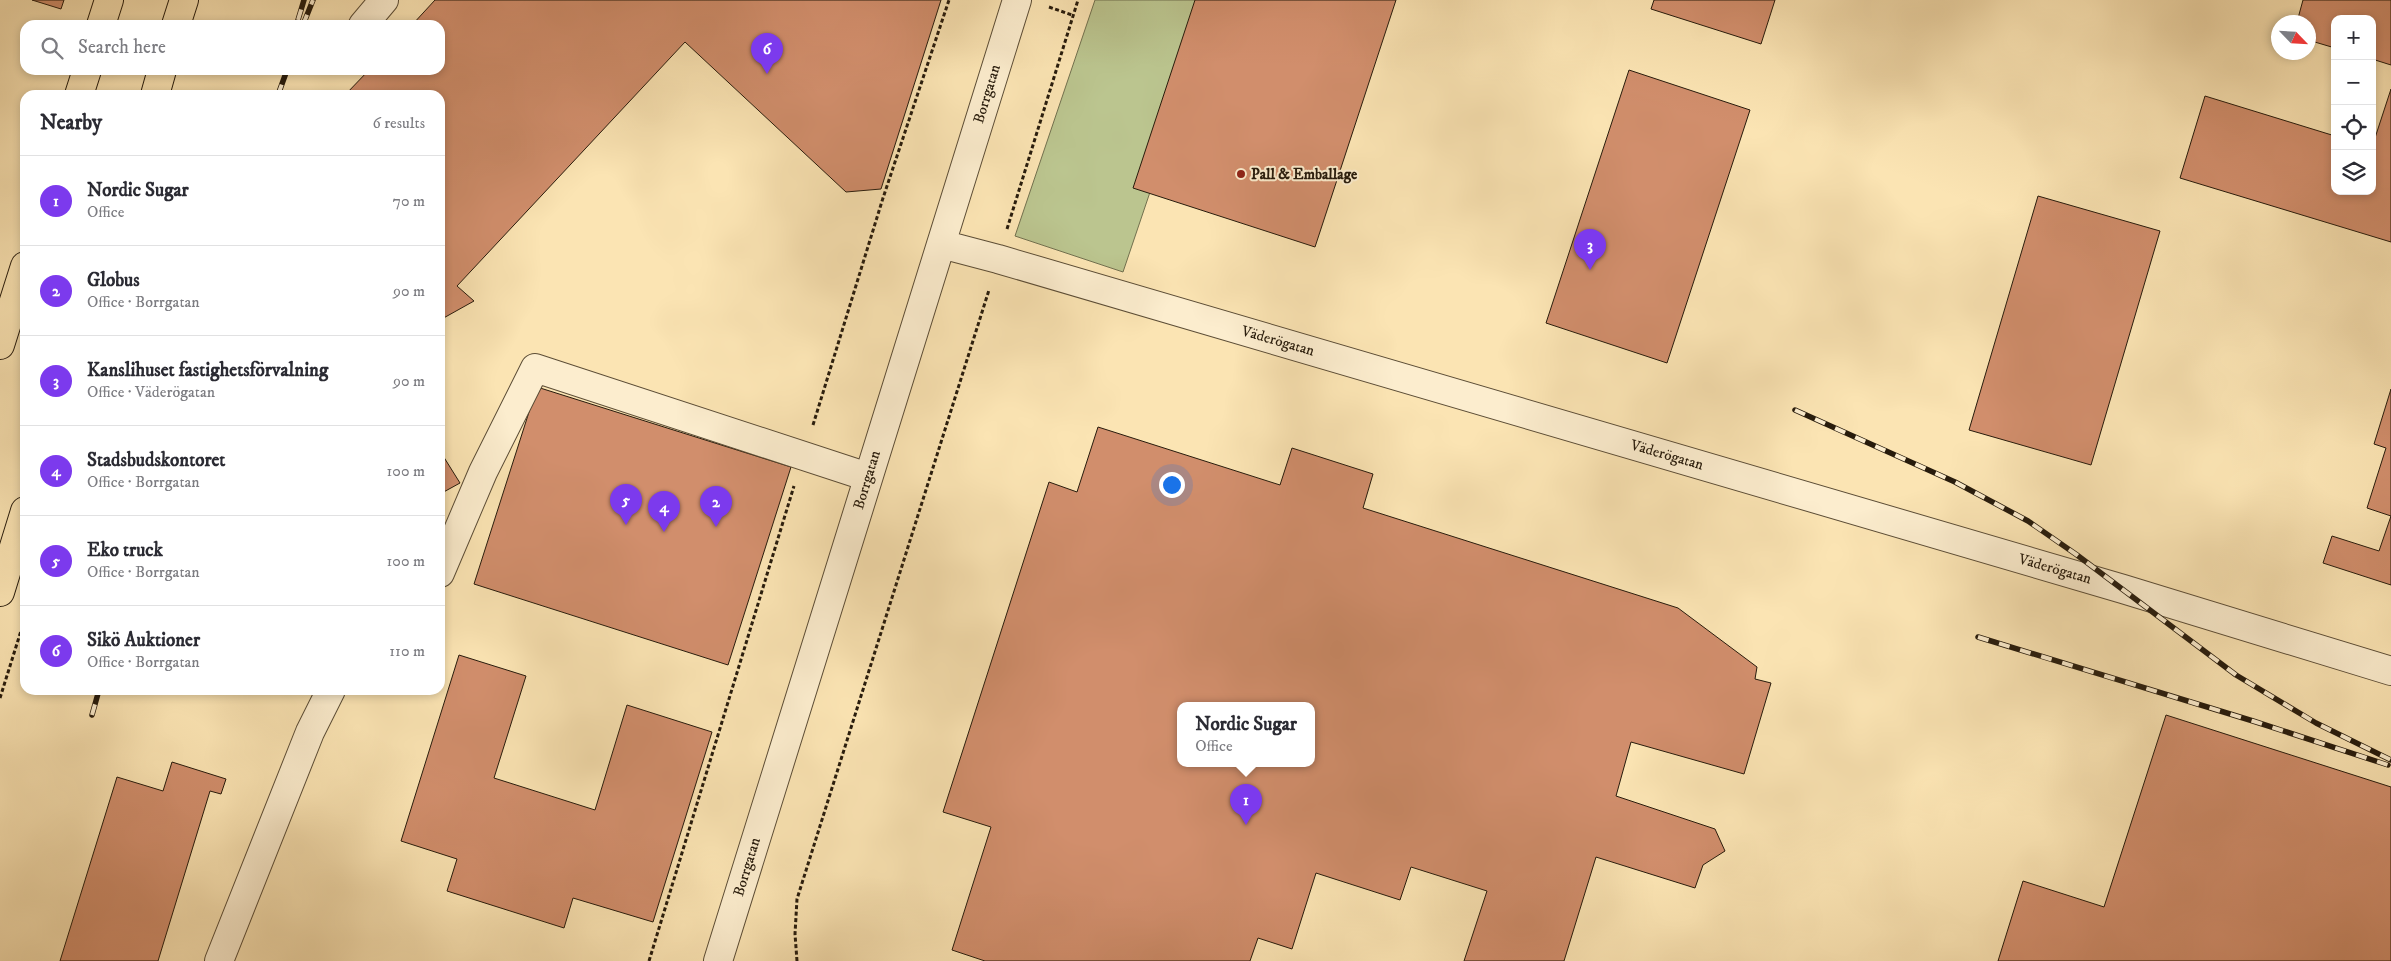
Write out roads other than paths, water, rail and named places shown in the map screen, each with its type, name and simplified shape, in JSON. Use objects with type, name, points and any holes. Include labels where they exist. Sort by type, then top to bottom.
[{"type":"main road","points":[[103,20],[109,0]]},
{"type":"main road","points":[[178,20],[184,0]]},
{"type":"main road","points":[[81,90],[85,75]]},
{"type":"main road","points":[[156,90],[160,75]]},
{"type":"main road","points":[[0,345],[20,282]]},
{"type":"main road","points":[[0,592],[20,527]]},
{"type":"street","points":[[367,20],[384,0]]},
{"type":"street","name":"Borrgatan","points":[[718,961],[1017,0]]},
{"type":"street","name":"Väderögatan","points":[[941,244],[998,259],[2113,586],[2391,671]]},
{"type":"street","points":[[445,562],[483,472],[535,368],[868,477]]},
{"type":"street","points":[[218,961],[310,732],[328,695]]},
{"type":"railway","points":[[298,20],[304,0]]},
{"type":"railway","points":[[305,20],[313,0]]},
{"type":"railway","points":[[280,90],[285,75]]},
{"type":"railway","points":[[1795,410],[1955,482],[2028,521],[2077,555],[2236,675],[2316,723],[2391,760]]},
{"type":"railway","points":[[1978,637],[2253,721],[2388,765]]},
{"type":"railway","points":[[92,715],[98,695]]},
{"type":"place","name":"Sikö Auktioner","points":[[767,74]]},
{"type":"place","name":"Pall & Emballage","points":[[1241,174]]},
{"type":"place","name":"Kanslihuset fastighetsförvalning","points":[[1590,270]]},
{"type":"place","name":"Eko truck","points":[[626,525]]},
{"type":"place","name":"Globus","points":[[716,527]]},
{"type":"place","name":"Stadsbudskontoret","points":[[664,532]]},
{"type":"place","name":"Nordic Sugar","points":[[1246,825]]}]
